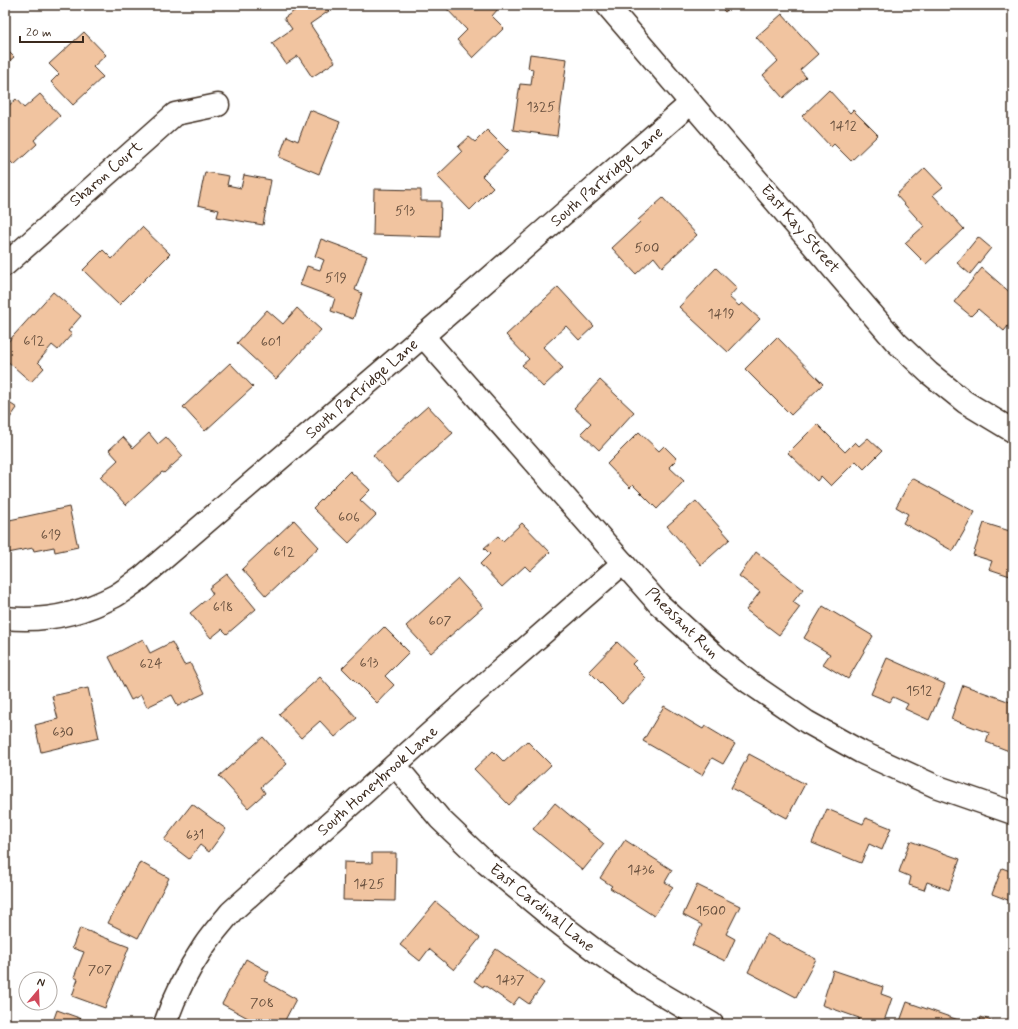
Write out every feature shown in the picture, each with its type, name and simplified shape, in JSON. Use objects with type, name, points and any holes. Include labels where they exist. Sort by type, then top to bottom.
[{"type":"street","name":"East Kay Street","points":[[607,5],[896,342],[929,373],[965,402],[1013,431]]},
{"type":"street","name":"South Partridge Lane","points":[[5,618],[17,620],[42,619],[66,615],[90,608],[116,595],[141,578],[691,103]]},
{"type":"street","name":"Sharon Court","points":[[5,265],[175,114],[218,105]]},
{"type":"street","name":"Pheasant Run","points":[[423,336],[659,604],[714,654],[750,683],[806,722],[861,752],[935,786],[1013,813]]},
{"type":"street","name":"South Honeybrook Lane","points":[[165,1024],[185,977],[205,945],[231,912],[494,676],[623,564]]},
{"type":"street","name":"East Cardinal Lane","points":[[395,765],[440,819],[486,863],[555,920],[604,957],[643,983],[712,1024]]},
{"type":"building","points":[[303,5],[324,5],[329,11],[310,24],[335,62],[312,77],[298,56],[286,64],[272,43],[292,29],[284,18]]},
{"type":"building","points":[[443,5],[494,5],[498,9],[492,16],[504,28],[473,58],[457,40],[467,30]]},
{"type":"building","points":[[718,5],[733,5],[725,12]]},
{"type":"building","points":[[782,14],[818,54],[800,70],[806,77],[783,98],[763,75],[778,61],[756,37]]},
{"type":"building","points":[[84,32],[106,55],[93,67],[103,77],[73,105],[51,82],[59,74],[49,64]]},
{"type":"building","points":[[5,48],[14,57],[5,65]]},
{"type":"building","points":[[530,54],[567,59],[557,136],[513,130],[520,84],[531,85],[533,69],[528,68]]},
{"type":"building","points":[[829,90],[850,113],[853,110],[878,135],[851,161],[834,144],[831,147],[802,116]]},
{"type":"building","points":[[40,94],[60,116],[34,140],[37,144],[14,165],[5,156],[5,109],[16,99],[24,108]]},
{"type":"building","points":[[310,110],[340,122],[319,174],[279,157],[287,136],[298,141]]},
{"type":"building","points":[[487,130],[508,151],[482,176],[493,187],[470,210],[437,176],[462,152],[458,147],[469,137],[475,142]]},
{"type":"building","points":[[925,168],[943,187],[933,195],[964,229],[926,264],[905,243],[924,226],[896,195]]},
{"type":"building","points":[[205,172],[229,176],[227,185],[241,188],[244,175],[271,180],[263,225],[217,217],[219,210],[198,205]]},
{"type":"building","points":[[374,189],[421,190],[421,201],[441,201],[440,237],[373,235]]},
{"type":"building","points":[[663,198],[697,235],[662,267],[654,257],[636,274],[612,248],[640,222],[638,220]]},
{"type":"building","points":[[142,227],[170,254],[119,305],[83,270],[103,250],[112,259]]},
{"type":"building","points":[[978,237],[991,248],[970,274],[957,263]]},
{"type":"building","points":[[321,239],[367,256],[355,290],[362,293],[353,319],[331,311],[335,298],[300,285],[307,266],[320,270],[324,260],[315,256]]},
{"type":"building","points":[[716,268],[737,288],[729,297],[739,306],[742,303],[760,319],[728,352],[679,307]]},
{"type":"building","points":[[982,268],[1013,295],[1013,320],[1004,331],[978,309],[971,316],[954,302]]},
{"type":"building","points":[[558,287],[594,326],[579,340],[566,326],[543,347],[563,368],[543,387],[522,365],[529,359],[506,335]]},
{"type":"building","points":[[53,292],[81,316],[68,331],[72,334],[58,350],[52,345],[38,362],[44,368],[31,382],[5,359],[5,345]]},
{"type":"building","points":[[297,308],[321,330],[276,379],[237,343],[267,310],[283,324]]},
{"type":"building","points":[[777,337],[823,384],[791,415],[745,369]]},
{"type":"building","points":[[230,363],[253,387],[205,431],[183,407]]},
{"type":"building","points":[[600,380],[634,412],[599,450],[581,433],[591,423],[574,408]]},
{"type":"building","points":[[5,400],[17,408],[5,425]]},
{"type":"building","points":[[428,406],[453,433],[398,482],[373,455]]},
{"type":"building","points":[[817,424],[845,452],[855,442],[859,446],[868,438],[882,451],[864,469],[856,461],[831,486],[821,476],[817,481],[788,453]]},
{"type":"building","points":[[639,432],[659,451],[664,446],[677,459],[669,467],[684,481],[657,509],[633,485],[630,488],[607,464]]},
{"type":"building","points":[[149,433],[158,444],[166,437],[183,456],[164,473],[162,472],[126,505],[100,477],[118,460],[109,450],[123,437],[133,448]]},
{"type":"building","points":[[350,471],[370,490],[360,500],[376,515],[349,543],[313,508]]},
{"type":"building","points":[[912,478],[975,512],[953,551],[903,523],[908,514],[896,507]]},
{"type":"building","points":[[696,501],[730,539],[701,565],[667,526]]},
{"type":"building","points":[[69,507],[78,547],[55,552],[54,547],[34,551],[33,548],[8,553],[5,541],[5,521]]},
{"type":"building","points":[[294,520],[319,547],[266,596],[242,569]]},
{"type":"building","points":[[522,523],[550,552],[530,571],[525,566],[502,587],[480,564],[490,554],[484,548],[498,536],[503,541]]},
{"type":"building","points":[[984,523],[1013,532],[1013,577],[989,569],[992,561],[973,555]]},
{"type":"building","points":[[756,552],[803,589],[793,602],[800,607],[779,635],[746,610],[760,592],[739,576]]},
{"type":"building","points":[[227,574],[256,609],[227,634],[222,629],[211,638],[190,613],[213,594],[209,588]]},
{"type":"building","points":[[458,579],[483,607],[431,653],[406,626]]},
{"type":"building","points":[[823,606],[873,636],[848,679],[823,664],[830,654],[804,638]]},
{"type":"building","points":[[384,627],[409,652],[385,676],[394,685],[377,703],[342,668]]},
{"type":"building","points":[[143,639],[150,653],[172,642],[184,665],[190,663],[205,693],[178,706],[172,695],[147,707],[141,695],[131,700],[109,657]]},
{"type":"building","points":[[617,642],[636,660],[632,664],[646,678],[622,704],[589,671]]},
{"type":"building","points":[[887,658],[945,684],[929,720],[905,709],[908,704],[893,697],[890,702],[871,694]]},
{"type":"building","points":[[320,677],[357,718],[335,737],[320,721],[301,738],[279,714]]},
{"type":"building","points":[[963,685],[1013,703],[1013,739],[1009,751],[986,742],[989,733],[951,719]]},
{"type":"building","points":[[88,688],[99,738],[41,752],[35,725],[58,719],[52,696]]},
{"type":"building","points":[[664,706],[703,729],[705,726],[735,744],[723,764],[712,758],[702,775],[643,741]]},
{"type":"building","points":[[263,737],[287,764],[261,787],[265,793],[248,808],[219,776]]},
{"type":"building","points":[[527,741],[551,765],[509,805],[474,769],[493,751],[504,762]]},
{"type":"building","points":[[749,754],[805,784],[787,818],[731,788]]},
{"type":"building","points":[[555,803],[604,844],[583,870],[533,829]]},
{"type":"building","points":[[192,804],[226,829],[209,852],[200,845],[189,859],[164,840]]},
{"type":"building","points":[[827,809],[863,824],[866,818],[891,828],[882,850],[869,844],[861,863],[812,843]]},
{"type":"building","points":[[625,840],[672,870],[665,882],[673,887],[654,916],[610,888],[612,886],[600,878]]},
{"type":"building","points":[[910,841],[960,859],[949,890],[927,882],[924,890],[909,885],[911,877],[899,872]]},
{"type":"building","points":[[372,853],[396,853],[395,901],[343,900],[344,862],[372,863]]},
{"type":"building","points":[[140,862],[169,878],[138,938],[108,923]]},
{"type":"building","points":[[1002,868],[1013,872],[1013,902],[992,894]]},
{"type":"building","points":[[697,885],[740,906],[726,934],[735,939],[725,961],[692,945],[702,925],[683,915]]},
{"type":"building","points":[[436,902],[480,938],[454,970],[429,949],[420,961],[400,945]]},
{"type":"building","points":[[80,928],[129,947],[105,1008],[72,996],[78,979],[74,977],[84,952],[72,948]]},
{"type":"building","points":[[767,934],[816,959],[796,997],[748,972]]},
{"type":"building","points":[[496,949],[544,983],[529,1004],[519,997],[513,1005],[484,985],[483,987],[474,981]]},
{"type":"building","points":[[246,959],[269,972],[264,981],[296,999],[283,1024],[259,1024],[222,1004]]},
{"type":"building","points":[[833,970],[883,987],[881,994],[892,998],[883,1024],[857,1024],[859,1018],[822,1005]]},
{"type":"building","points":[[907,1002],[967,1023],[899,1024]]},
{"type":"building","points":[[58,1010],[96,1024],[52,1024]]},
{"type":"building","points":[[981,1017],[999,1024],[979,1024]]}]
